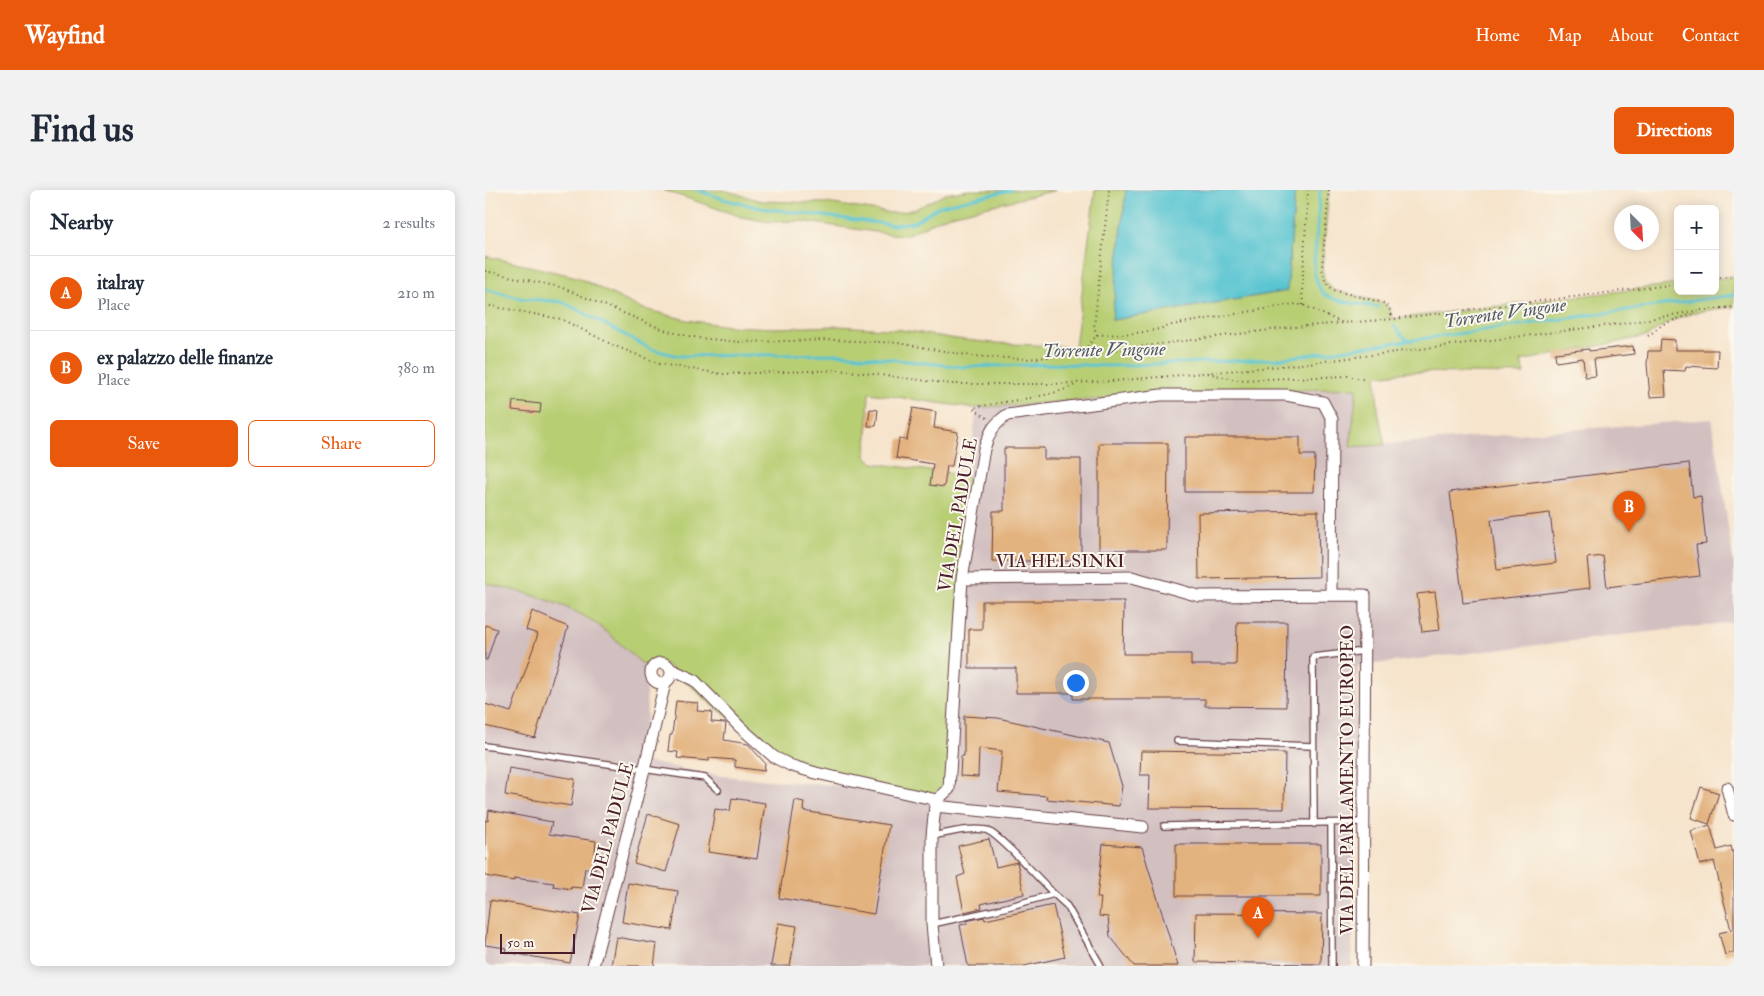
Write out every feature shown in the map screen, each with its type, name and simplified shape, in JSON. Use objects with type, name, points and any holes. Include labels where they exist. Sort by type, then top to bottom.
[{"type":"street","name":"VIA DEL PADULE","points":[[660,682],[650,674],[655,664],[665,663],[670,669],[694,680],[740,727],[774,757],[792,766],[936,803],[949,789],[962,579],[984,449],[989,433],[995,424],[1007,415],[1161,396],[1286,395],[1323,402],[1332,418],[1331,595]]},
{"type":"street","name":"VIA HELSINKI","points":[[962,579],[1132,577],[1199,596],[1365,595]]},
{"type":"street","name":"VIA DEL PARLAMENTO EUROPEO","points":[[1363,966],[1365,595]]},
{"type":"street","name":"VIA DEL PADULE","points":[[660,682],[671,675],[670,669]]},
{"type":"street","name":"VIA DEL PADULE","points":[[593,966],[658,719],[660,682]]},
{"type":"street","points":[[1727,788],[1734,815]]},
{"type":"street","points":[[936,966],[932,924],[932,836],[936,803],[1143,827]]},
{"type":"lane","points":[[1314,824],[1313,657],[1365,651]]},
{"type":"lane","points":[[1177,741],[1313,746]]},
{"type":"lane","points":[[485,746],[705,778],[718,790]]},
{"type":"lane","points":[[1164,826],[1364,822]]},
{"type":"lane","points":[[1331,823],[1332,966]]},
{"type":"lane","points":[[932,836],[970,830],[987,830],[998,838],[1067,906],[1101,965],[1093,966]]},
{"type":"lane","points":[[932,924],[996,910],[1053,894]]},
{"type":"path","points":[[1097,335],[1095,327],[1109,190]]},
{"type":"path","points":[[1303,305],[1302,290],[1308,190]]},
{"type":"path","points":[[1329,190],[1322,268],[1325,281],[1333,290],[1384,303],[1389,308],[1393,319]]},
{"type":"path","points":[[485,270],[560,287],[667,331],[698,338],[739,342],[836,340],[898,343],[972,356],[1026,359],[1081,354],[1294,327],[1393,319],[1674,284]]},
{"type":"path","points":[[1719,278],[1734,276]]},
{"type":"path","points":[[1081,354],[1097,335],[1158,330],[1172,325],[1293,304],[1303,305],[1344,324]]},
{"type":"path","points":[[485,305],[561,319],[613,345],[660,364],[723,374],[840,370],[952,384],[1079,383],[1293,365],[1437,348],[1626,323],[1701,310],[1734,307]]},
{"type":"path","points":[[1649,336],[1663,324],[1701,310]]},
{"type":"path","points":[[1205,372],[1236,380],[1348,376],[1366,380]]},
{"type":"path","points":[[995,424],[973,408],[996,402],[1055,394],[1079,383]]},
{"type":"shaded area","points":[[1357,388],[1350,447],[1712,419],[1734,566],[1734,622],[1358,666],[1352,966],[485,966],[485,583],[541,598],[566,607],[596,624],[621,643],[651,671],[646,688],[647,716],[636,760],[722,776],[892,790],[949,789],[968,476],[977,407]]},
{"type":"green space","points":[[663,190],[724,190],[761,201],[826,203],[891,213],[915,209],[946,194],[969,190],[1057,190],[947,216],[906,235],[800,221],[769,222],[742,217]]},
{"type":"green space","points":[[1095,190],[1126,190],[1112,320],[1287,291],[1295,190],[1329,190],[1322,268],[1325,281],[1333,290],[1384,303],[1389,308],[1393,319],[1674,284],[1674,295],[1719,295],[1719,278],[1734,276],[1734,307],[1689,314],[1668,323],[1648,336],[1521,361],[1524,374],[1408,372],[1376,376],[1378,411],[1385,445],[1350,447],[1357,388],[1161,395],[973,408],[869,393],[866,456],[873,463],[968,476],[949,789],[937,800],[792,766],[711,704],[666,664],[657,663],[651,671],[605,630],[585,617],[558,604],[485,583],[485,256],[577,277],[640,308],[687,320],[728,326],[775,328],[838,326],[902,330],[994,343],[1075,347]]},
{"type":"water","points":[[1126,190],[1295,190],[1287,291],[1112,320]]},
{"type":"building","points":[[1661,339],[1675,340],[1675,350],[1718,350],[1717,368],[1686,366],[1685,371],[1664,370],[1666,396],[1650,397],[1647,364],[1648,351],[1660,351]]},
{"type":"building","points":[[1633,346],[1634,354],[1594,359],[1596,376],[1585,377],[1583,358],[1556,362],[1555,353]]},
{"type":"building","points":[[513,401],[541,404],[540,413],[512,410]]},
{"type":"building","points":[[913,408],[936,412],[934,428],[958,432],[952,466],[947,466],[944,487],[930,485],[933,464],[896,458],[899,439],[907,440]]},
{"type":"building","points":[[870,409],[878,410],[876,426],[868,426]]},
{"type":"building","points":[[1185,437],[1300,437],[1300,455],[1315,455],[1314,492],[1185,492]]},
{"type":"building","points":[[1099,443],[1168,443],[1167,550],[1099,550]]},
{"type":"building","points":[[1004,448],[1044,448],[1044,459],[1081,459],[1081,561],[992,561],[993,511],[1004,511]]},
{"type":"building","points":[[1689,463],[1693,497],[1701,496],[1706,544],[1696,545],[1700,576],[1607,587],[1603,556],[1587,558],[1590,588],[1463,603],[1450,492]],"holes":[[[1550,513],[1556,563],[1497,570],[1491,520]]]},
{"type":"building","points":[[1318,511],[1319,577],[1199,579],[1198,513]]},
{"type":"building","points":[[1435,592],[1440,630],[1422,632],[1417,594]]},
{"type":"building","points":[[982,601],[1124,601],[1123,654],[1191,654],[1191,665],[1236,665],[1237,622],[1287,622],[1286,707],[1205,706],[1205,699],[1073,699],[1073,693],[1016,693],[1016,668],[969,668],[969,629],[982,629]]},
{"type":"building","points":[[532,611],[568,627],[535,738],[485,726],[485,704],[511,712],[538,634],[526,630]]},
{"type":"building","points":[[485,625],[497,629],[487,660],[485,660]]},
{"type":"building","points":[[676,701],[698,703],[697,711],[712,712],[711,722],[726,723],[724,740],[748,744],[765,763],[764,771],[735,767],[735,760],[709,758],[709,761],[677,758],[678,752],[668,751]]},
{"type":"building","points":[[964,716],[998,718],[1109,743],[1122,786],[1119,806],[1046,799],[1047,796],[998,792],[1002,751],[979,748],[978,777],[960,776],[961,756],[964,756]]},
{"type":"building","points":[[1141,751],[1285,753],[1284,809],[1149,808],[1150,775],[1140,775]]},
{"type":"building","points":[[509,768],[575,779],[571,806],[505,795]]},
{"type":"building","points":[[1701,787],[1719,793],[1709,824],[1691,818]]},
{"type":"building","points":[[732,798],[765,803],[757,859],[708,852],[715,809],[730,811]]},
{"type":"building","points":[[795,800],[804,802],[803,811],[889,825],[874,914],[779,898]]},
{"type":"building","points":[[489,810],[552,822],[549,834],[596,841],[595,854],[598,854],[595,869],[585,868],[582,888],[571,887],[571,889],[553,886],[554,883],[514,878],[514,881],[485,876],[485,820],[488,821]]},
{"type":"building","points":[[648,814],[680,824],[666,872],[634,863]]},
{"type":"building","points":[[1710,825],[1717,850],[1731,846],[1734,858],[1734,952],[1725,955],[1719,933],[1731,930],[1714,861],[1700,865],[1691,831]]},
{"type":"building","points":[[989,839],[996,867],[1017,862],[1024,894],[981,904],[982,908],[964,912],[957,877],[965,874],[958,846]]},
{"type":"building","points":[[1103,844],[1142,847],[1178,966],[1134,966],[1110,936],[1108,917],[1099,916],[1101,898],[1097,898]]},
{"type":"building","points":[[1176,844],[1321,844],[1321,896],[1176,896]]},
{"type":"building","points":[[628,883],[678,891],[672,930],[622,922]]},
{"type":"building","points":[[490,900],[580,915],[570,963],[505,952],[506,948],[485,945]]},
{"type":"building","points":[[1053,905],[1065,957],[1024,966],[968,966],[960,925],[967,924],[966,921],[984,917],[985,920]]},
{"type":"building","points":[[1196,913],[1322,914],[1321,964],[1195,962]]},
{"type":"building","points":[[778,923],[797,926],[790,966],[771,966]]},
{"type":"building","points":[[616,937],[657,944],[654,966],[611,966]]},
{"type":"waterway","points":[[697,190],[726,200],[761,208],[894,225],[914,222],[940,206],[1011,190]]},
{"type":"waterway","points":[[1320,190],[1314,265],[1319,288],[1328,297],[1350,303],[1378,307]]},
{"type":"waterway","name":"Torrente Vingone","points":[[485,289],[519,298],[563,302],[651,349],[678,356],[841,354],[963,367],[1059,364],[1109,366],[1277,359],[1734,295]]},
{"type":"waterway","points":[[1394,326],[1407,340]]},
{"type":"place","name":"ex palazzo delle finanze","points":[[1629,532]]},
{"type":"place","name":"italray","points":[[1258,938]]}]
